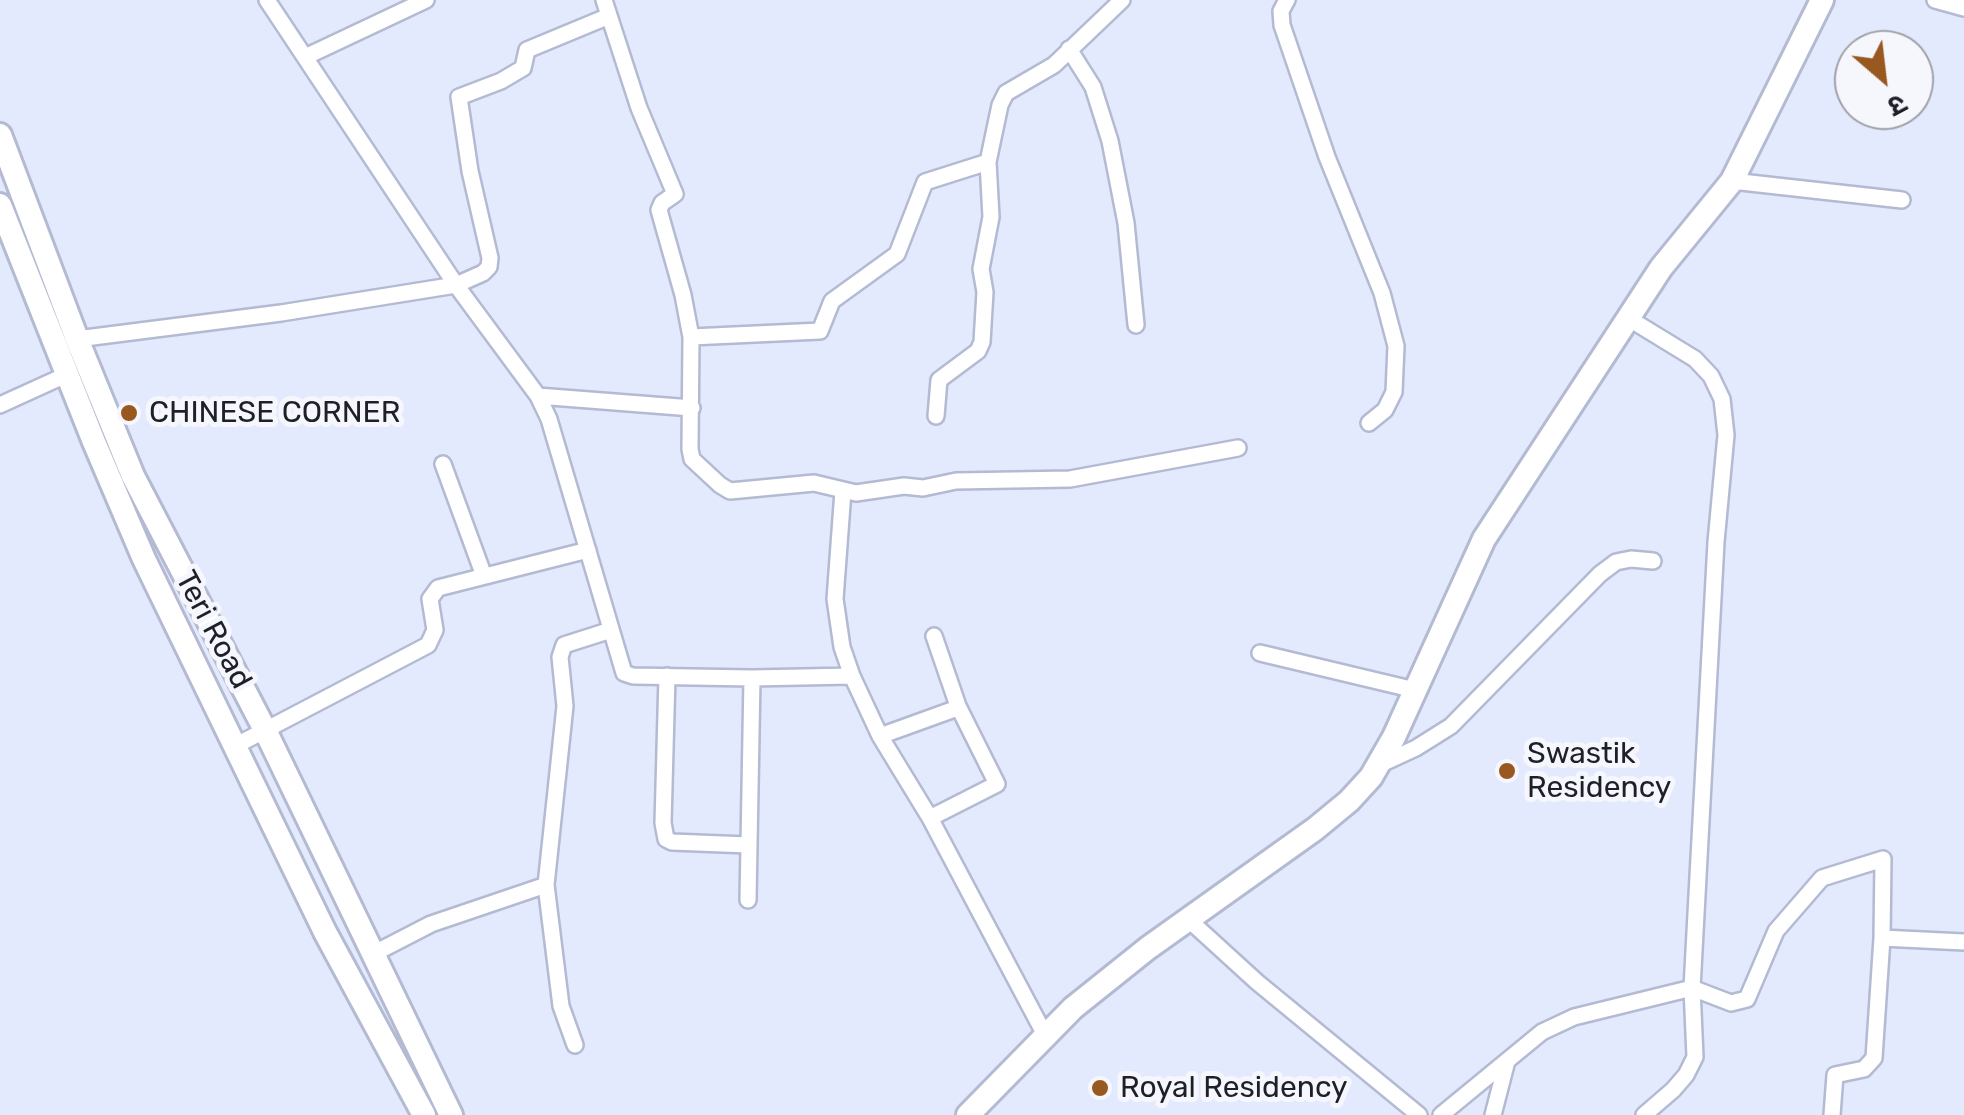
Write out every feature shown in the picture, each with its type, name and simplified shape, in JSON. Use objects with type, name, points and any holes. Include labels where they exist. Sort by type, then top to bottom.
[{"type":"street","points":[[268,0],[456,285],[538,396],[549,420],[624,673],[752,678],[852,676]]},
{"type":"street","points":[[305,56],[426,0]]},
{"type":"street","points":[[936,416],[939,380],[956,364],[978,352],[982,342],[985,292],[981,269],[991,218],[988,162],[1000,105],[1006,93],[1044,72],[1122,0]]},
{"type":"street","points":[[968,1115],[1045,1035],[1117,972],[1338,811],[1371,777],[1484,539],[1660,268],[1732,181],[1822,0]]},
{"type":"street","points":[[1935,0],[1964,8]]},
{"type":"street","points":[[1281,4],[1282,25],[1298,74],[1382,293],[1396,346],[1394,392],[1384,410],[1369,423]]},
{"type":"street","points":[[77,339],[456,285],[483,273],[489,268],[490,258],[470,170],[459,97],[523,68],[527,50],[607,8],[639,108],[675,194],[658,210],[691,337],[692,460],[726,489],[814,484],[856,493],[904,486],[923,488],[956,481],[1070,479],[1238,448]]},
{"type":"street","points":[[1069,49],[1094,87],[1110,141],[1126,223],[1136,325]]},
{"type":"street","name":"Teri Road","points":[[0,135],[50,297],[77,339],[133,476],[265,730],[450,1115]]},
{"type":"street","points":[[691,337],[820,331],[832,301],[897,254],[924,182],[988,162]]},
{"type":"street","points":[[1732,181],[1902,200]]},
{"type":"street","points":[[0,205],[50,297],[68,374],[122,511],[325,932],[424,1115]]},
{"type":"street","points":[[1628,318],[1695,358],[1711,376],[1722,398],[1726,434],[1715,562],[1692,988],[1695,1057],[1673,1090],[1644,1115]]},
{"type":"street","points":[[0,404],[68,374]]},
{"type":"street","points":[[538,396],[692,408]]},
{"type":"street","points":[[443,464],[484,576]]},
{"type":"street","points":[[844,491],[835,599],[842,647],[852,676],[880,736],[930,818],[1045,1035]]},
{"type":"street","points":[[233,746],[428,645],[435,630],[432,593],[588,550]]},
{"type":"street","points":[[1377,766],[1451,726],[1616,562],[1653,561]]},
{"type":"street","points":[[575,1045],[561,1006],[546,885],[565,706],[561,650],[564,645],[611,630]]},
{"type":"street","points":[[930,818],[997,784],[958,706],[934,636]]},
{"type":"street","points":[[1260,653],[1415,690]]},
{"type":"street","points":[[667,676],[663,823],[666,839],[748,844]]},
{"type":"street","points":[[748,900],[752,678]]},
{"type":"street","points":[[880,736],[952,710]]},
{"type":"street","points":[[1441,1115],[1542,1032],[1574,1017],[1692,988],[1732,1003],[1748,999],[1776,931],[1822,878],[1883,860],[1874,1058],[1864,1069],[1835,1075],[1832,1115]]},
{"type":"street","points":[[371,955],[430,924],[546,885]]},
{"type":"street","points":[[1189,920],[1257,982],[1419,1115]]},
{"type":"street","points":[[1882,938],[1964,942]]},
{"type":"street","points":[[1493,1115],[1507,1059]]},
{"type":"place","name":"CHINESE CORNER","points":[[129,413]]},
{"type":"place","name":"Swastik Residency","points":[[1507,771]]},
{"type":"place","name":"Royal Residency","points":[[1100,1088]]}]
